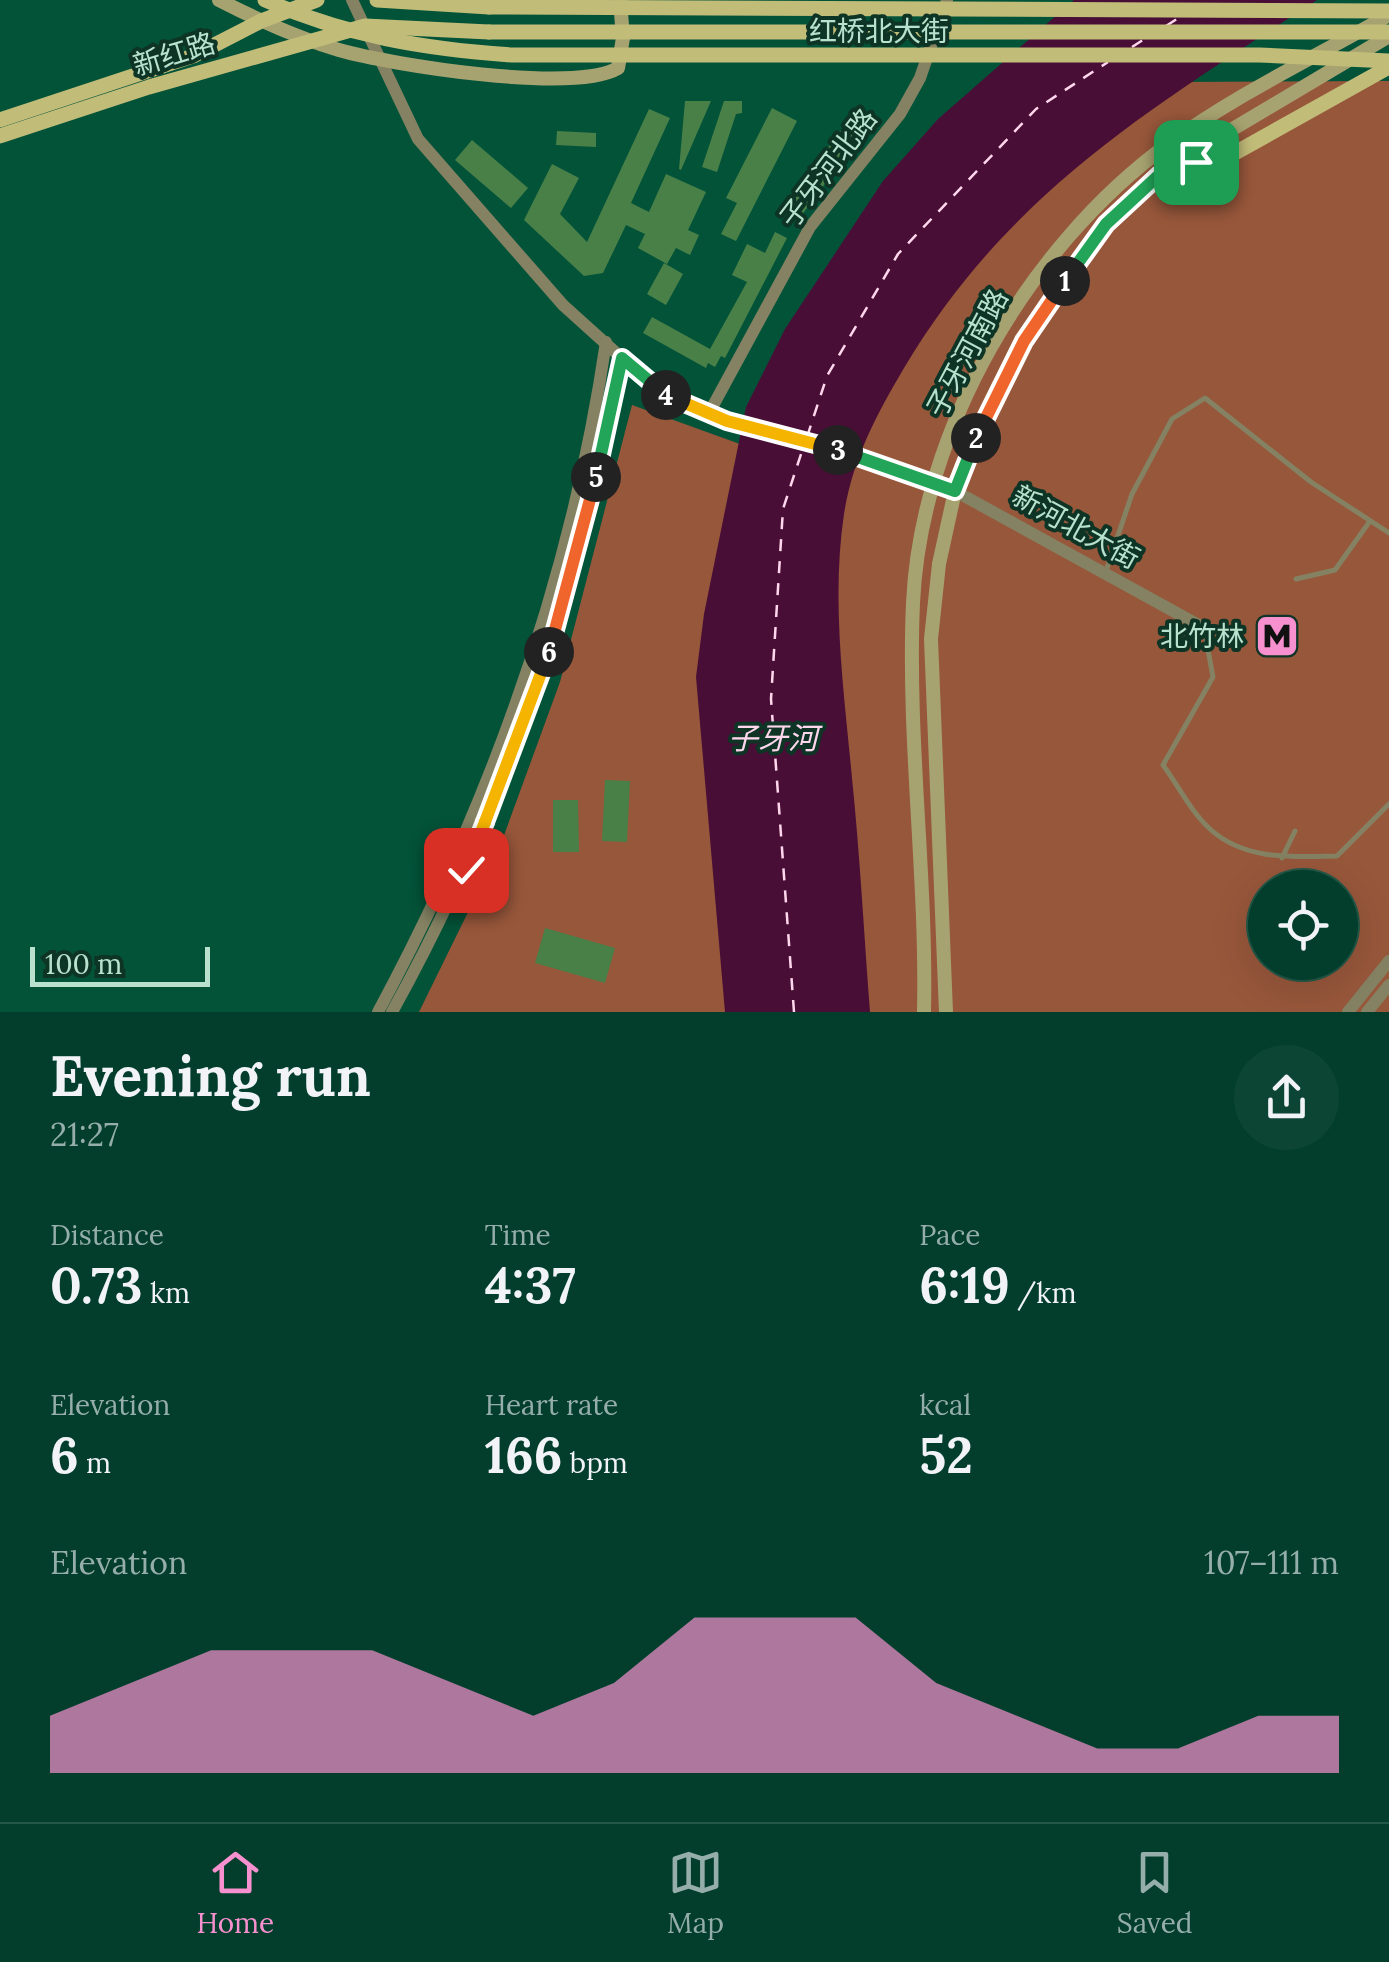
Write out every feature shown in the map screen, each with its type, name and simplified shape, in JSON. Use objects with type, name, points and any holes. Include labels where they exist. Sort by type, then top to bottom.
[{"type":"main road","points":[[219,0],[308,40],[379,60],[542,78],[606,75],[618,68],[623,38],[620,0]]},
{"type":"main road","name":"红桥北大街","points":[[265,0],[351,34],[402,44],[512,55],[1259,54],[1389,64]]},
{"type":"main road","points":[[377,0],[490,7],[1389,13]]},
{"type":"main road","name":"新红路","points":[[0,120],[193,56],[308,1]]},
{"type":"main road","name":"子牙河南路","points":[[924,1012],[912,644],[916,572],[935,483],[980,374],[1028,290],[1064,243],[1130,175],[1169,144],[1389,13]]},
{"type":"main road","name":"新红路","points":[[0,136],[308,40],[365,26],[489,32],[1389,34]]},
{"type":"main road","name":"子牙河南路","points":[[946,1012],[930,678],[934,605],[955,491],[998,388],[1024,341],[1106,224],[1158,176],[1389,34]]},
{"type":"main road","points":[[1158,176],[1226,158],[1389,64]]},
{"type":"main road","points":[[928,510],[934,502],[941,502],[948,516]]},
{"type":"street","points":[[352,0],[418,139],[563,305],[661,392],[708,414]]},
{"type":"street","name":"子牙河北路","points":[[708,414],[810,228],[914,90],[947,0]]},
{"type":"street","points":[[378,1012],[456,862],[512,720],[573,521],[606,342]]},
{"type":"street","points":[[392,1012],[466,870],[522,730],[560,615],[608,434],[622,358]]},
{"type":"street","name":"新河北大街","points":[[708,414],[864,457],[955,491],[1204,628]]},
{"type":"street","points":[[1348,1012],[1389,962]]},
{"type":"street","points":[[1367,1012],[1389,984]]},
{"type":"lane","points":[[1106,572],[1132,494],[1172,419],[1205,398],[1311,482],[1389,534]]},
{"type":"lane","points":[[1296,579],[1336,570],[1370,521]]},
{"type":"lane","points":[[1204,628],[1213,677],[1163,764],[1210,829],[1252,852],[1282,858],[1337,856],[1389,804]]},
{"type":"lane","points":[[1282,858],[1295,831]]},
{"type":"shaded area","name":"北竹林","points":[[1389,81],[1389,1012],[844,1012],[824,610],[859,425],[941,287],[1047,168],[1174,82]]},
{"type":"shaded area","points":[[632,405],[751,448],[745,1012],[419,1012],[499,849],[560,682]]},
{"type":"water","name":"子牙河","points":[[1074,0],[1317,0],[1141,118],[1037,203],[989,252],[945,306],[904,368],[860,456],[848,494],[840,547],[840,646],[870,1012],[725,1012],[696,677],[704,614],[746,407],[785,329],[883,181],[938,119]]},
{"type":"building","points":[[685,101],[711,101],[681,170],[679,169]]},
{"type":"building","points":[[724,101],[742,101],[742,113],[736,114],[717,172],[702,167]]},
{"type":"building","points":[[772,108],[797,121],[736,241],[721,234],[737,203],[726,198]]},
{"type":"building","points":[[649,109],[670,118],[631,203],[649,212],[666,174],[706,192],[688,230],[699,235],[690,255],[676,248],[667,264],[638,248],[645,234],[626,225],[603,273],[584,276],[524,220],[552,164],[579,178],[560,214],[587,242]]},
{"type":"building","points":[[846,123],[862,134],[801,216],[786,205]]},
{"type":"building","points":[[557,131],[596,133],[596,147],[556,145]]},
{"type":"building","points":[[472,140],[528,188],[511,208],[455,160]]},
{"type":"building","points":[[775,232],[787,238],[725,358],[721,356],[715,367],[708,363],[706,368],[643,333],[652,317],[710,349],[747,282],[732,275],[747,244],[765,253]]},
{"type":"building","points":[[664,263],[683,274],[666,305],[647,294]]},
{"type":"building","points":[[605,780],[630,781],[627,842],[602,841]]},
{"type":"building","points":[[553,800],[578,800],[579,852],[553,852]]},
{"type":"building","points":[[545,928],[615,948],[605,983],[535,963]]},
{"type":"ferry route","points":[[1166,26],[1180,17]]},
{"type":"ferry route","points":[[1132,47],[1146,38]]},
{"type":"ferry route","points":[[807,437],[827,376],[898,254],[1036,109],[1108,62]]},
{"type":"ferry route","points":[[794,1012],[771,699],[783,509],[804,445]]},
{"type":"place","name":"北竹林","points":[[1277,636]]},
{"type":"route","points":[[466,870],[556,632],[608,434],[622,358],[661,392],[692,409],[864,457],[955,491],[998,388],[1024,341],[1106,224],[1158,176],[1196,162]]}]
